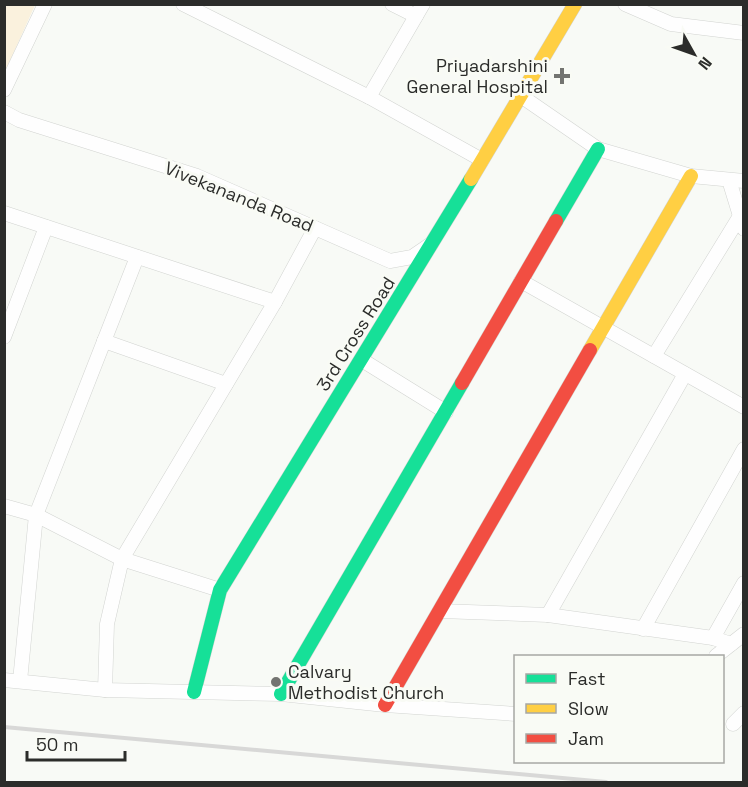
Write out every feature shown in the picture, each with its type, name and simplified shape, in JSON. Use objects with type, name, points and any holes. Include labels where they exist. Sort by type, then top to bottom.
[{"type":"street","points":[[4,90],[45,4]]},
{"type":"street","points":[[183,4],[369,97],[482,160]]},
{"type":"street","points":[[369,97],[419,10],[392,4]]},
{"type":"street","name":"3rd Cross Road","points":[[194,692],[220,590],[435,241],[575,4]]},
{"type":"street","points":[[625,4],[670,24],[744,33]]},
{"type":"street","points":[[521,96],[598,149],[691,176],[736,180],[742,223],[654,357]]},
{"type":"street","name":"Vivekananda Road","points":[[4,112],[19,120],[197,176],[390,261],[412,257],[435,241]]},
{"type":"street","points":[[281,694],[598,149]]},
{"type":"street","points":[[385,705],[691,176]]},
{"type":"street","points":[[4,213],[275,302]]},
{"type":"street","points":[[4,337],[46,227]]},
{"type":"street","points":[[105,690],[107,624],[122,559],[275,302],[315,228]]},
{"type":"street","points":[[20,681],[36,515],[137,257]]},
{"type":"street","points":[[521,281],[744,407]]},
{"type":"street","points":[[104,341],[226,384]]},
{"type":"street","points":[[362,360],[446,412]]},
{"type":"street","points":[[548,615],[685,374]]},
{"type":"street","points":[[643,629],[744,449]]},
{"type":"street","points":[[4,506],[36,515],[122,559],[220,590]]},
{"type":"street","points":[[713,638],[744,583]]},
{"type":"street","points":[[440,611],[548,615],[713,638],[731,644]]},
{"type":"street","points":[[718,655],[744,634]]},
{"type":"street","points":[[4,680],[105,690],[281,694],[385,705],[514,714]]},
{"type":"street","points":[[738,724],[744,714]]},
{"type":"shaded area","points":[[4,5],[35,5],[5,72]]},
{"type":"railway","points":[[4,727],[606,782]]},
{"type":"traffic: fast","points":[[556,221],[598,149]]},
{"type":"traffic: fast","points":[[194,692],[220,590],[471,179]]},
{"type":"traffic: fast","points":[[281,694],[462,383]]},
{"type":"traffic: slow","points":[[471,179],[575,4]]},
{"type":"traffic: slow","points":[[590,350],[691,176]]},
{"type":"traffic: jam","points":[[462,383],[556,221]]},
{"type":"traffic: jam","points":[[385,705],[590,350]]},
{"type":"place","name":"Priyadarshini General Hospital","points":[[562,76]]},
{"type":"place","name":"Calvary Methodist Church","points":[[276,682]]}]
